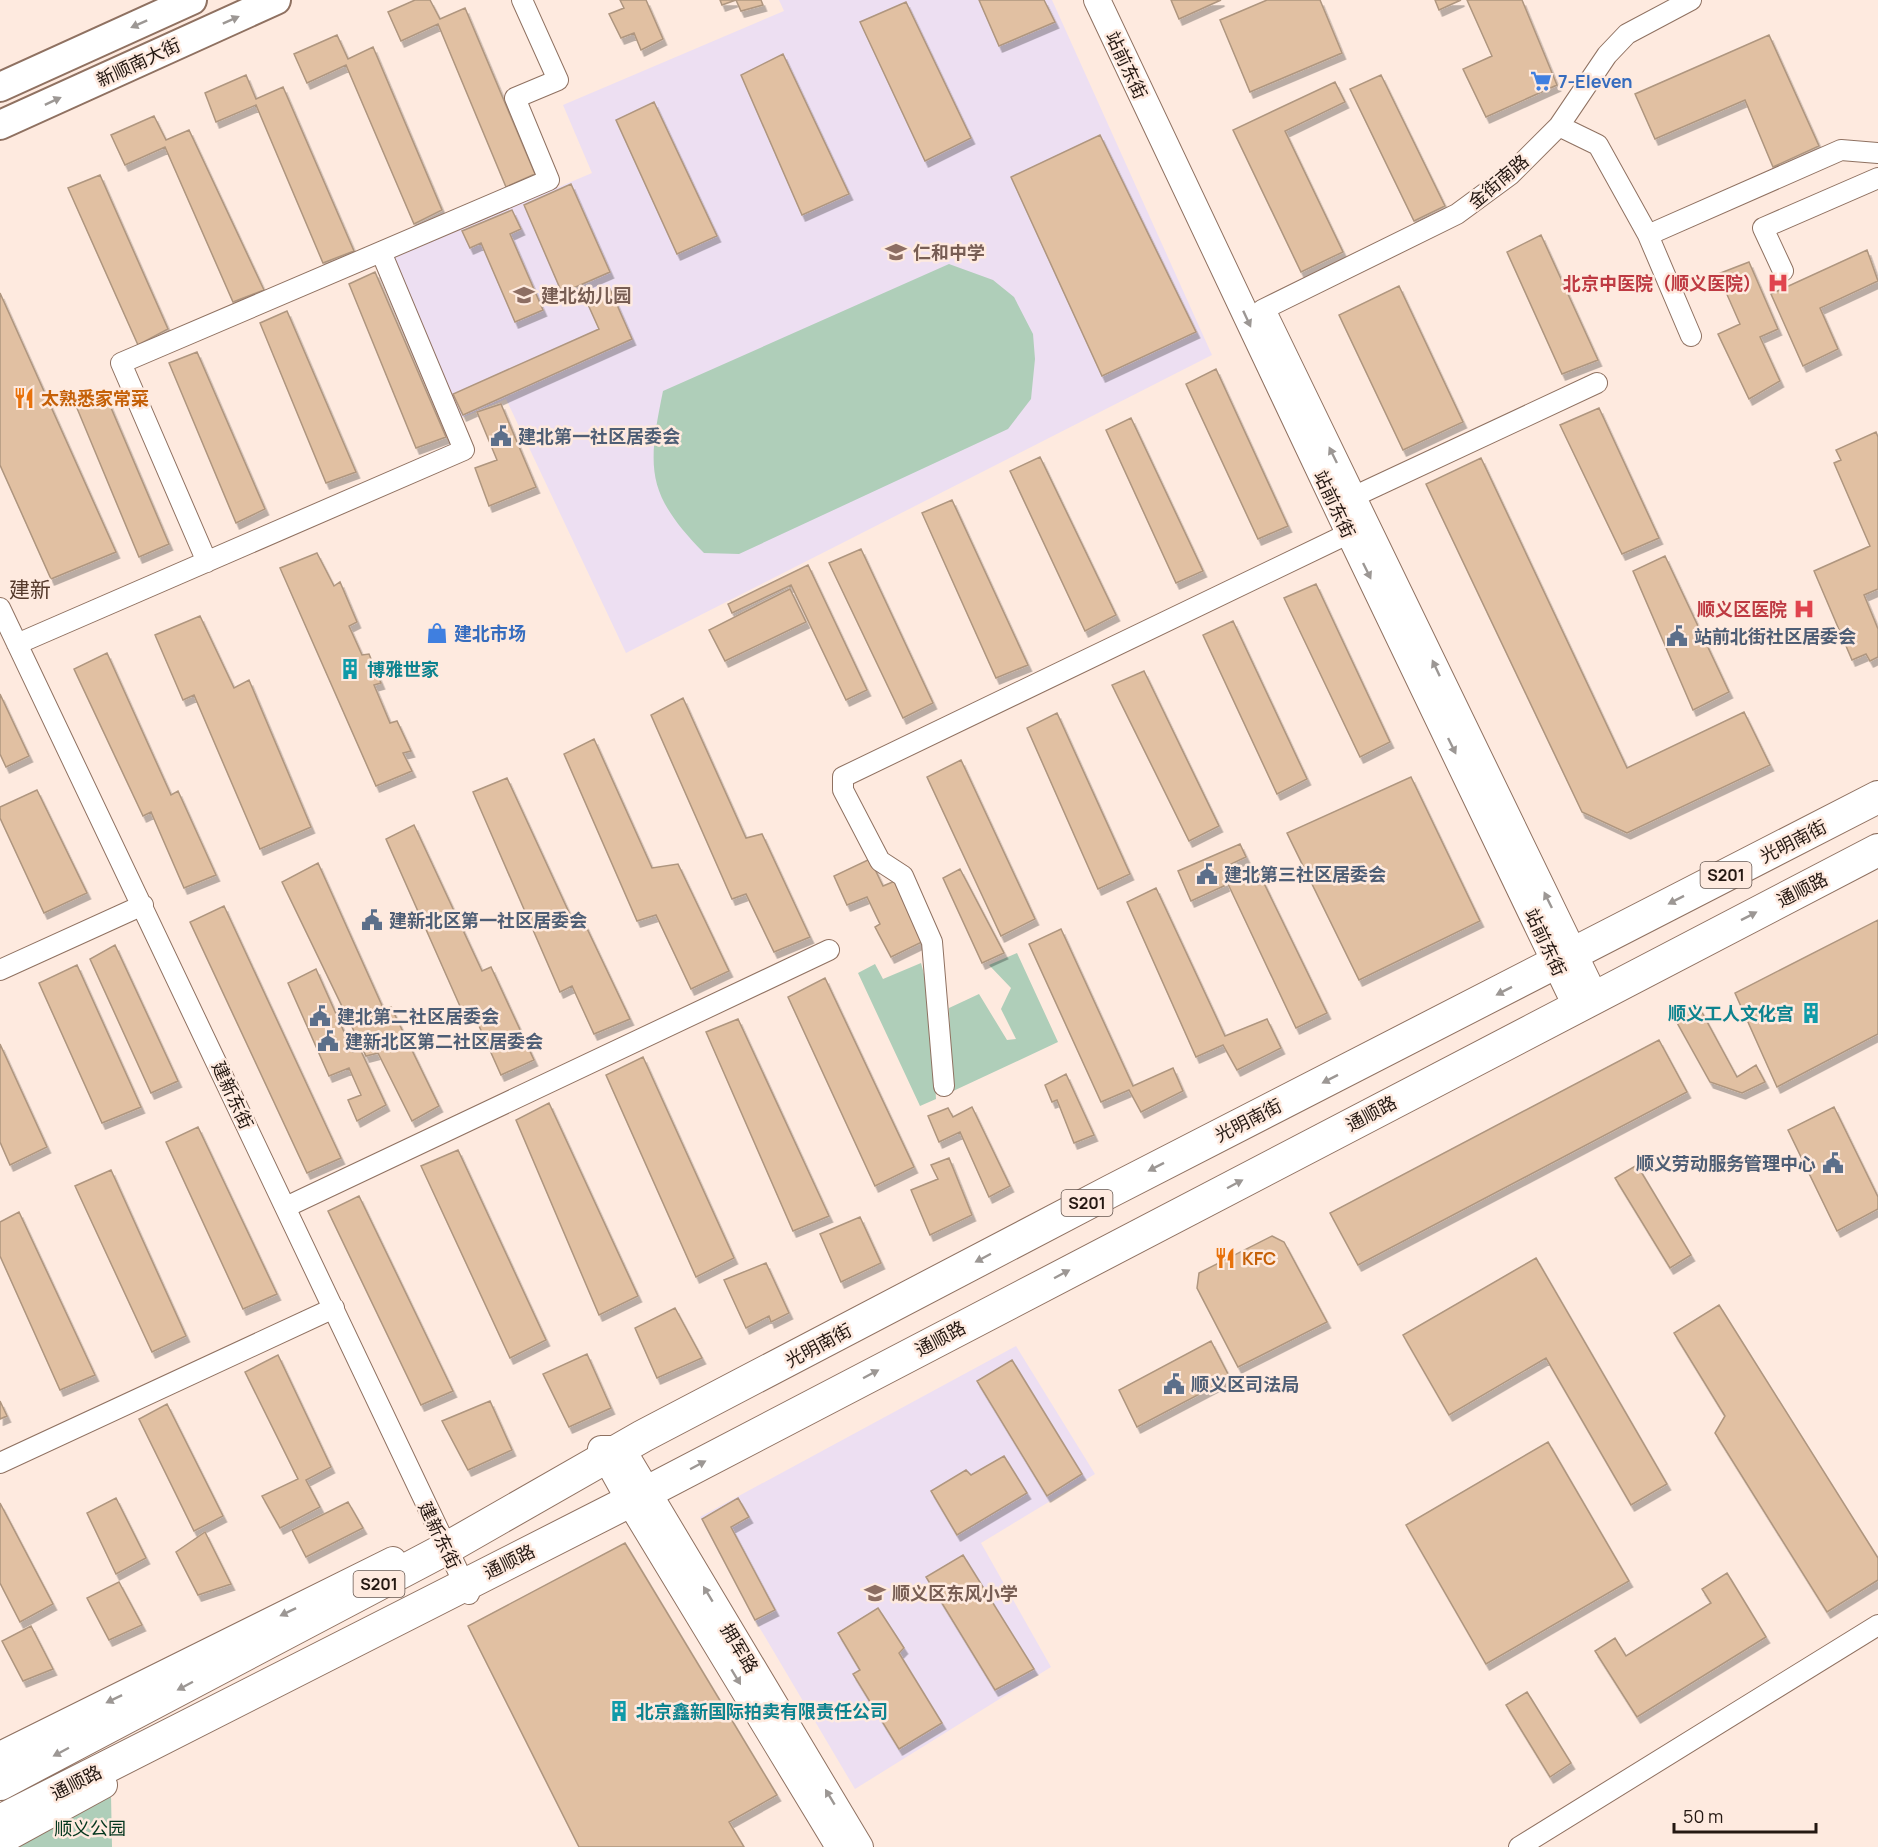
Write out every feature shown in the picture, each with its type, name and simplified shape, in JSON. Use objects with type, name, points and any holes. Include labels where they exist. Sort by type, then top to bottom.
[{"type":"main road","name":"新顺南大街","points":[[0,87],[192,0]]},
{"type":"main road","name":"新顺南大街","points":[[0,125],[276,0]]},
{"type":"main road","name":"光明南街","points":[[609,1452],[1878,797]]},
{"type":"main road","name":"通顺路","points":[[0,1821],[168,1735],[467,1591],[1878,850]]},
{"type":"main road","name":"通顺路","points":[[0,1784],[150,1705],[609,1452]]},
{"type":"street","points":[[207,562],[121,363],[549,180],[515,98],[558,80],[522,0]]},
{"type":"street","name":"站前东街","points":[[1097,0],[1358,529],[1586,1002]]},
{"type":"street","name":"站前东街","points":[[1114,0],[1353,497],[1358,529]]},
{"type":"street","name":"金街南路","points":[[1262,310],[1457,214],[1510,175],[1559,126],[1607,55],[1627,34],[1690,0]]},
{"type":"street","points":[[1559,126],[1598,145],[1648,235],[1691,336]]},
{"type":"street","points":[[1648,235],[1841,150],[1878,153]]},
{"type":"street","points":[[1783,271],[1763,228],[1878,178]]},
{"type":"street","points":[[17,644],[465,450],[381,252]]},
{"type":"street","points":[[1353,497],[1597,383]]},
{"type":"street","points":[[944,1086],[932,942],[903,876],[880,861],[843,790],[843,777],[1358,529]]},
{"type":"street","name":"建新东街","points":[[2,615],[142,904],[467,1591]]},
{"type":"street","points":[[0,970],[142,904]]},
{"type":"street","points":[[286,1207],[828,950]]},
{"type":"street","points":[[0,1463],[334,1308]]},
{"type":"street","name":"拥军路","points":[[609,1452],[638,1502],[860,1847]]},
{"type":"street","points":[[638,1502],[839,1847]]},
{"type":"street","points":[[0,1755],[444,1542]]},
{"type":"street","points":[[0,1842],[467,1591]]},
{"type":"street","points":[[1519,1847],[1878,1625]]},
{"type":"shaded area","name":"仁和中学","points":[[779,0],[1052,0],[1212,355],[626,653],[506,399],[459,419],[389,259],[592,173],[563,105],[784,11]]},
{"type":"shaded area","name":"顺义区东风小学","points":[[1016,1346],[1095,1474],[981,1543],[1051,1667],[855,1789],[755,1620],[700,1517]]},
{"type":"green space","points":[[949,264],[993,280],[1014,297],[1033,334],[1035,359],[1031,399],[1008,429],[739,554],[704,553],[671,514],[661,496],[656,479],[654,441],[663,391]]},
{"type":"green space","points":[[1017,953],[1058,1042],[951,1092],[949,1008],[979,994],[1007,1040],[1016,1039],[1001,1009],[1011,988],[989,965]]},
{"type":"green space","points":[[921,963],[932,1004],[936,1099],[920,1106],[858,973],[875,964],[883,979]]},
{"type":"green space","name":"顺义公园","points":[[111,1795],[112,1847],[13,1847]]},
{"type":"building","points":[[415,0],[430,0],[440,19],[465,8],[535,174],[506,187],[438,24],[401,41],[388,12]]},
{"type":"building","points":[[620,0],[646,0],[663,39],[641,50],[634,33],[621,38],[609,14],[624,8]]},
{"type":"building","points":[[720,0],[736,0],[722,5]]},
{"type":"building","points":[[736,0],[761,0],[763,5],[741,11]]},
{"type":"building","points":[[979,0],[1044,0],[1055,22],[999,46]]},
{"type":"building","points":[[1171,0],[1221,0],[1179,19]]},
{"type":"building","points":[[1267,0],[1320,0],[1342,53],[1250,92],[1220,20]]},
{"type":"building","points":[[1435,0],[1461,0],[1439,10]]},
{"type":"building","points":[[1467,0],[1522,0],[1557,85],[1486,117],[1463,69],[1492,56]]},
{"type":"building","points":[[906,2],[971,138],[925,161],[860,22]]},
{"type":"building","points":[[337,35],[348,59],[373,47],[442,210],[414,224],[346,65],[307,83],[294,54]]},
{"type":"building","points":[[1769,35],[1819,146],[1773,167],[1745,100],[1655,139],[1635,94]]},
{"type":"building","points":[[783,54],[849,194],[802,215],[741,75]]},
{"type":"building","points":[[246,75],[256,99],[283,87],[354,251],[323,263],[256,105],[216,122],[205,93]]},
{"type":"building","points":[[1381,75],[1445,206],[1414,221],[1350,89]]},
{"type":"building","points":[[1335,82],[1345,102],[1285,131],[1343,252],[1301,272],[1233,130]]},
{"type":"building","points":[[654,102],[717,236],[677,254],[616,120]]},
{"type":"building","points":[[154,116],[166,140],[189,130],[264,290],[233,302],[165,147],[125,165],[111,135]]},
{"type":"building","points":[[1100,135],[1196,332],[1102,376],[1011,177]]},
{"type":"building","points":[[100,175],[168,329],[138,345],[68,188]]},
{"type":"building","points":[[571,184],[610,272],[562,293],[524,205]]},
{"type":"building","points":[[512,210],[521,229],[510,234],[543,310],[515,322],[481,243],[470,248],[462,231]]},
{"type":"building","points":[[1541,235],[1598,360],[1562,374],[1507,252]]},
{"type":"building","points":[[1867,250],[1878,281],[1820,308],[1838,349],[1803,366],[1771,294]]},
{"type":"building","points":[[1749,262],[1778,329],[1760,337],[1780,381],[1749,399],[1718,334],[1740,324],[1718,274]]},
{"type":"building","points":[[375,272],[446,437],[416,448],[349,284]]},
{"type":"building","points":[[1399,286],[1463,422],[1403,450],[1339,315]]},
{"type":"building","points":[[610,289],[632,339],[463,415],[453,394],[599,329],[586,300]]},
{"type":"building","name":"太熟悉家常菜","points":[[0,293],[116,552],[51,579],[0,465]]},
{"type":"building","points":[[287,311],[356,472],[326,483],[260,323]]},
{"type":"building","points":[[197,352],[265,509],[236,523],[169,363]]},
{"type":"building","points":[[1216,369],[1288,526],[1258,539],[1186,384]]},
{"type":"building","points":[[103,389],[169,544],[139,557],[74,401]]},
{"type":"building","name":"建北第一社区居委会","points":[[501,404],[536,487],[489,506],[475,468],[497,460],[477,412]]},
{"type":"building","points":[[1599,408],[1659,538],[1622,554],[1560,425]]},
{"type":"building","points":[[1131,418],[1203,571],[1176,583],[1106,430]]},
{"type":"building","points":[[1876,432],[1878,437],[1878,589],[1864,595],[1878,629],[1878,657],[1870,661],[1866,654],[1852,660],[1814,571],[1870,546],[1834,463],[1841,460],[1836,450]]},
{"type":"building","points":[[1040,457],[1116,615],[1085,631],[1010,471]]},
{"type":"building","points":[[1481,458],[1627,768],[1744,712],[1770,765],[1627,833],[1582,812],[1426,484]]},
{"type":"building","points":[[952,500],[1028,665],[996,678],[922,513]]},
{"type":"building","points":[[861,549],[933,703],[903,718],[829,563]]},
{"type":"building","name":"博雅世家","points":[[317,553],[334,586],[340,582],[357,622],[349,626],[362,655],[369,654],[381,683],[374,685],[390,723],[397,721],[411,751],[403,753],[412,771],[376,786],[280,568]]},
{"type":"building","points":[[1665,556],[1729,692],[1693,710],[1633,571]]},
{"type":"building","points":[[808,565],[867,690],[846,700],[791,585],[732,613],[728,604]]},
{"type":"building","points":[[1316,584],[1390,742],[1360,757],[1284,598]]},
{"type":"building","points":[[790,589],[806,622],[725,661],[709,630]]},
{"type":"building","points":[[200,616],[234,688],[249,680],[311,827],[260,849],[194,695],[183,700],[155,635]]},
{"type":"building","points":[[1233,621],[1307,779],[1277,794],[1203,635]]},
{"type":"building","points":[[107,653],[171,795],[178,791],[216,875],[184,888],[151,812],[143,816],[74,669]]},
{"type":"building","points":[[1144,671],[1219,826],[1189,841],[1112,685]]},
{"type":"building","points":[[0,694],[29,756],[6,767],[0,754]]},
{"type":"building","points":[[683,698],[746,838],[762,834],[810,937],[774,952],[746,894],[732,899],[651,715]]},
{"type":"building","points":[[1057,713],[1130,874],[1098,889],[1027,728]]},
{"type":"building","points":[[594,739],[652,868],[678,864],[729,971],[691,989],[656,915],[637,921],[564,754]]},
{"type":"building","points":[[961,760],[1035,919],[1001,936],[927,777]]},
{"type":"building","points":[[1411,777],[1480,921],[1359,980],[1287,833]]},
{"type":"building","points":[[507,778],[572,919],[582,918],[630,1019],[594,1034],[572,986],[560,992],[473,792]]},
{"type":"building","points":[[37,790],[87,893],[44,913],[0,818],[0,807]]},
{"type":"building","points":[[414,825],[482,971],[491,967],[534,1060],[501,1075],[471,1008],[463,1013],[386,839]]},
{"type":"building","name":"建北第三社区居委会","points":[[1240,844],[1246,857],[1231,864],[1237,876],[1225,881],[1226,885],[1191,901],[1178,871]]},
{"type":"building","points":[[870,859],[883,886],[895,881],[924,941],[891,957],[875,927],[880,924],[867,897],[847,905],[834,876]]},
{"type":"building","points":[[318,863],[384,1010],[391,1007],[439,1106],[412,1121],[378,1053],[366,1056],[282,882]]},
{"type":"building","points":[[960,869],[1004,953],[982,963],[943,878]]},
{"type":"building","points":[[1258,871],[1327,1013],[1296,1028],[1228,884]]},
{"type":"building","points":[[1156,888],[1225,1036],[1267,1019],[1281,1048],[1237,1070],[1223,1045],[1196,1057],[1127,902]]},
{"type":"building","points":[[224,906],[341,1158],[307,1173],[190,922]]},
{"type":"building","name":"顺义工人文化宫","points":[[1878,920],[1878,1034],[1777,1087],[1735,993]]},
{"type":"building","points":[[1061,929],[1133,1086],[1173,1068],[1183,1091],[1141,1112],[1129,1090],[1101,1102],[1029,944]]},
{"type":"building","points":[[115,945],[178,1081],[151,1093],[90,959]]},
{"type":"building","points":[[77,965],[141,1107],[102,1123],[39,983]]},
{"type":"building","name":"建北第二社区居委会","points":[[316,969],[353,1052],[360,1049],[386,1105],[357,1121],[348,1100],[361,1095],[349,1068],[329,1076],[288,983]]},
{"type":"building","points":[[825,978],[914,1167],[875,1186],[788,997]]},
{"type":"building","points":[[1698,1005],[1737,1077],[1756,1065],[1765,1082],[1742,1093],[1710,1082],[1675,1019]]},
{"type":"building","points":[[738,1019],[829,1216],[793,1231],[706,1032]]},
{"type":"building","points":[[1659,1040],[1687,1092],[1358,1265],[1330,1213]]},
{"type":"building","points":[[0,1044],[47,1147],[10,1165],[0,1142]]},
{"type":"building","points":[[643,1057],[734,1258],[696,1277],[606,1075]]},
{"type":"building","points":[[1066,1074],[1094,1135],[1074,1143],[1057,1100],[1052,1102],[1045,1085]]},
{"type":"building","points":[[549,1103],[638,1296],[599,1315],[516,1120]]},
{"type":"building","points":[[972,1107],[1010,1186],[989,1197],[960,1132],[939,1142],[928,1116],[948,1108],[953,1117]]},
{"type":"building","name":"顺义劳动服务管理中心","points":[[1834,1107],[1878,1197],[1878,1209],[1837,1231],[1788,1130]]},
{"type":"building","points":[[198,1127],[277,1294],[243,1309],[166,1142]]},
{"type":"building","points":[[458,1150],[546,1340],[510,1358],[421,1166]]},
{"type":"building","points":[[949,1158],[972,1215],[930,1235],[911,1190],[938,1179],[931,1165]]},
{"type":"building","points":[[1637,1165],[1691,1255],[1670,1268],[1615,1178]]},
{"type":"building","points":[[111,1170],[186,1336],[152,1352],[75,1186]]},
{"type":"building","points":[[359,1196],[453,1391],[421,1405],[328,1211]]},
{"type":"building","points":[[19,1212],[95,1375],[60,1390],[0,1256],[0,1222]]},
{"type":"building","points":[[860,1217],[881,1263],[841,1282],[820,1234]]},
{"type":"building","points":[[1272,1236],[1284,1242],[1327,1322],[1238,1367],[1197,1288],[1199,1273]]},
{"type":"building","points":[[1536,1258],[1667,1484],[1631,1505],[1546,1358],[1449,1415],[1403,1335]]},
{"type":"building","points":[[766,1263],[789,1313],[771,1322],[769,1316],[746,1328],[724,1280]]},
{"type":"building","points":[[1719,1305],[1878,1558],[1878,1580],[1827,1612],[1715,1433],[1725,1416],[1674,1333]]},
{"type":"building","points":[[675,1308],[702,1358],[657,1378],[635,1328]]},
{"type":"building","name":"顺义区司法局","points":[[1211,1341],[1230,1378],[1137,1427],[1119,1390]]},
{"type":"building","points":[[587,1354],[611,1408],[569,1427],[543,1374]]},
{"type":"building","points":[[278,1355],[331,1467],[306,1480],[320,1507],[280,1528],[262,1496],[298,1479],[245,1372]]},
{"type":"building","points":[[1012,1360],[1082,1474],[1047,1496],[977,1381]]},
{"type":"building","points":[[0,1401],[7,1416],[0,1419]]},
{"type":"building","points":[[490,1401],[512,1450],[468,1470],[442,1421]]},
{"type":"building","points":[[167,1404],[223,1516],[194,1531],[139,1419]]},
{"type":"building","points":[[1548,1442],[1629,1581],[1486,1664],[1406,1525]]},
{"type":"building","points":[[1004,1456],[1027,1493],[957,1535],[931,1491],[966,1470],[971,1475]]},
{"type":"building","points":[[116,1498],[146,1558],[116,1574],[87,1513]]},
{"type":"building","points":[[738,1498],[749,1517],[731,1527],[775,1610],[755,1620],[702,1519]]},
{"type":"building","points":[[348,1502],[363,1528],[306,1557],[292,1530]]},
{"type":"building","points":[[0,1503],[53,1604],[20,1622],[0,1583]]},
{"type":"building","points":[[205,1532],[231,1584],[198,1595],[176,1552]]},
{"type":"building","name":"北京鑫新国际拍卖有限责任公司","points":[[625,1543],[777,1795],[729,1822],[744,1847],[579,1847],[468,1626]]},
{"type":"building","points":[[963,1555],[1034,1669],[995,1690],[926,1577]]},
{"type":"building","points":[[1727,1573],[1766,1637],[1637,1717],[1595,1651],[1615,1638],[1626,1656],[1711,1603],[1702,1589]]},
{"type":"building","points":[[119,1582],[142,1625],[109,1640],[87,1598]]},
{"type":"building","points":[[878,1608],[904,1648],[899,1653],[942,1723],[899,1749],[853,1674],[860,1670],[838,1633]]},
{"type":"building","points":[[31,1626],[53,1669],[23,1681],[2,1641]]},
{"type":"building","points":[[1527,1692],[1571,1763],[1550,1777],[1506,1705]]},
{"type":"place","name":"7-Eleven","points":[[1541,81]]},
{"type":"place","name":"仁和中学","points":[[896,252]]},
{"type":"place","name":"北京中医院（顺义医院）","points":[[1778,283]]},
{"type":"place","name":"建北幼儿园","points":[[524,295]]},
{"type":"place","name":"太熟悉家常菜","points":[[24,398]]},
{"type":"place","name":"建北第一社区居委会","points":[[501,436]]},
{"type":"place","name":"顺义区医院","points":[[1804,609]]},
{"type":"place","name":"建北市场","points":[[437,633]]},
{"type":"place","name":"站前北街社区居委会","points":[[1677,636]]},
{"type":"place","name":"博雅世家","points":[[350,669]]},
{"type":"place","name":"建北第三社区居委会","points":[[1207,874]]},
{"type":"place","name":"建新北区第一社区居委会","points":[[372,920]]},
{"type":"place","name":"顺义工人文化宫","points":[[1811,1013]]},
{"type":"place","name":"建北第二社区居委会","points":[[320,1016]]},
{"type":"place","name":"建新北区第二社区居委会","points":[[328,1041]]},
{"type":"place","name":"顺义劳动服务管理中心","points":[[1833,1163]]},
{"type":"place","name":"KFC","points":[[1225,1258]]},
{"type":"place","name":"顺义区司法局","points":[[1174,1384]]},
{"type":"place","name":"顺义区东风小学","points":[[875,1593]]},
{"type":"place","name":"北京鑫新国际拍卖有限责任公司","points":[[619,1711]]},
{"type":"district","name":"建新","points":[[30,589]]}]
